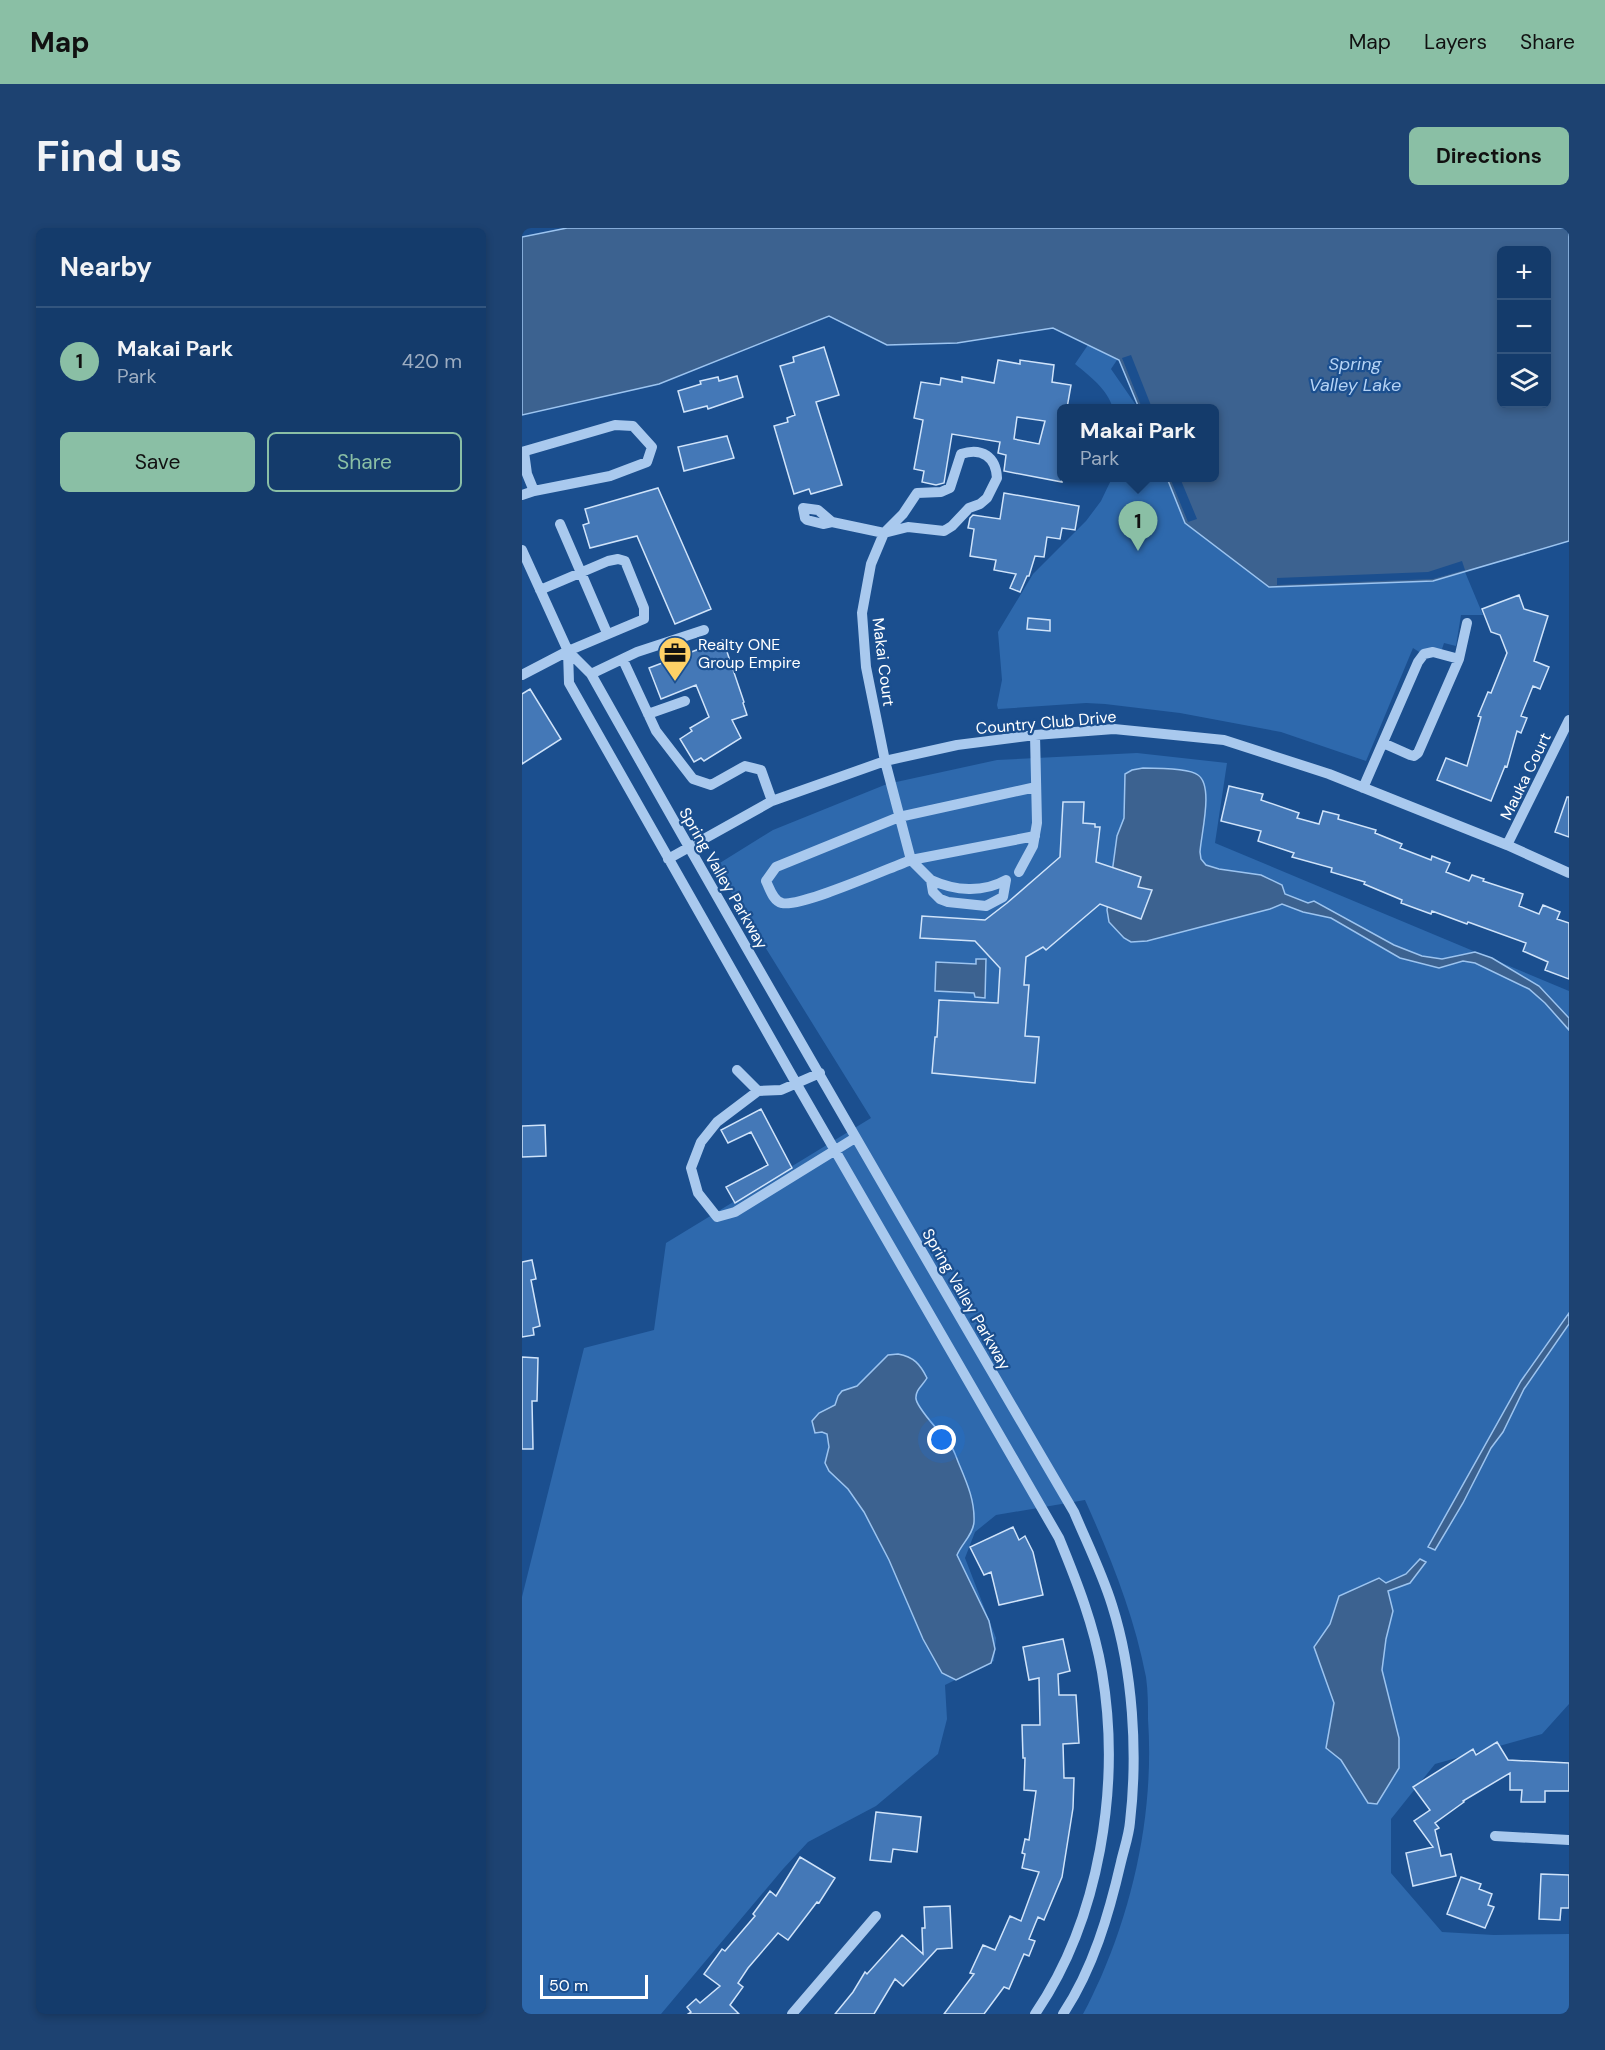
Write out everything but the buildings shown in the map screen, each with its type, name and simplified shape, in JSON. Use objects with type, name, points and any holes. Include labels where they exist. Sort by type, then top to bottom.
[{"type":"street","points":[[522,495],[534,490],[610,476],[647,462],[652,447],[633,426],[615,425],[523,452],[527,474],[534,490]]},
{"type":"street","points":[[832,522],[884,533],[908,527],[948,530],[964,512],[987,498],[997,478],[992,459],[980,452],[961,454],[950,488],[941,492],[917,493],[903,514],[884,533]]},
{"type":"street","points":[[560,524],[607,633]]},
{"type":"street","name":"Makai Court","points":[[884,533],[871,564],[862,613],[866,667],[885,761],[911,860]]},
{"type":"street","name":"Spring Valley Parkway","points":[[522,549],[568,651],[591,674],[855,1138],[1074,1512],[1112,1605],[1125,1659],[1131,1707],[1133,1760],[1130,1823],[1112,1904],[1089,1964],[1063,2014]]},
{"type":"street","points":[[522,675],[607,633],[644,619],[644,608],[625,561],[618,559],[540,590]]},
{"type":"street","points":[[1383,743],[1410,755],[1414,756],[1418,753],[1459,659],[1467,623]]},
{"type":"street","points":[[591,674],[637,652],[704,630]]},
{"type":"street","name":"Spring Valley Parkway","points":[[568,651],[568,683],[1059,1538],[1080,1587],[1102,1672],[1108,1724],[1107,1798],[1092,1886],[1076,1933],[1035,2014]]},
{"type":"street","points":[[1363,788],[1418,662],[1424,654],[1433,652],[1459,659]]},
{"type":"street","points":[[623,660],[656,731],[693,779],[711,785],[745,766],[761,770],[772,801]]},
{"type":"street","points":[[648,714],[685,701]]},
{"type":"street","name":"Mauka Court","points":[[1507,845],[1569,720]]},
{"type":"street","name":"Country Club Drive","points":[[668,859],[772,801],[885,761],[957,745],[1035,735],[1114,729],[1224,740],[1329,774],[1507,845],[1569,873]]},
{"type":"street","points":[[1018,872],[1033,846],[1037,823],[1035,735]]},
{"type":"street","points":[[1035,836],[911,860],[819,896],[789,904],[775,900],[766,881],[776,867],[899,817],[1036,787]]},
{"type":"street","points":[[911,860],[931,880],[957,888],[995,887],[1006,880],[1003,897],[986,906],[948,903],[933,892],[931,880]]},
{"type":"street","points":[[737,1070],[758,1091]]},
{"type":"street","points":[[820,1073],[781,1090],[758,1091],[717,1122],[702,1142],[691,1168],[698,1193],[717,1217],[735,1212],[855,1138]]},
{"type":"street","points":[[1495,1836],[1569,1840]]},
{"type":"street","points":[[792,2014],[876,1916]]},
{"type":"shaded area","points":[[1094,336],[1117,360],[1111,369],[1135,404],[1111,404],[1103,389],[1075,364]]},
{"type":"shaded area","points":[[1110,482],[1169,482],[1186,524],[1269,587],[1433,581],[1465,572],[1483,615],[1461,615],[1456,646],[1444,643],[1442,649],[1427,657],[1413,648],[1366,761],[1281,732],[1180,713],[1086,703],[998,709],[1002,680],[998,632],[1033,574],[1086,521],[1101,501]]},
{"type":"shaded area","points":[[1137,753],[1227,763],[1215,843],[1569,991],[1569,1704],[1542,1734],[1435,1764],[1391,1819],[1391,1873],[1442,1932],[1494,1935],[1569,1934],[1569,2014],[1083,2014],[1113,1947],[1133,1883],[1145,1818],[1149,1752],[1147,1688],[1141,1654],[1121,1587],[1085,1500],[996,1515],[975,1532],[965,1558],[996,1638],[994,1661],[945,1685],[947,1719],[938,1754],[876,1806],[808,1842],[661,2014],[522,2014],[522,1597],[584,1348],[654,1330],[666,1243],[871,1118],[715,866],[773,830],[887,784],[997,760]]},
{"type":"water","name":"Spring Valley Lake","points":[[567,228],[1569,228],[1569,541],[1433,581],[1269,587],[1185,523],[1169,482],[1219,482],[1219,404],[1137,404],[1119,360],[1053,328],[957,343],[887,345],[829,316],[659,384],[522,415],[522,237]]},
{"type":"water","points":[[1143,768],[1187,771],[1198,775],[1203,781],[1206,799],[1200,852],[1201,859],[1206,865],[1261,875],[1282,885],[1285,894],[1308,903],[1314,901],[1394,945],[1422,956],[1442,959],[1475,952],[1492,958],[1539,986],[1569,1018],[1569,1030],[1529,989],[1475,963],[1463,961],[1439,968],[1400,958],[1331,918],[1303,912],[1282,904],[1147,941],[1131,942],[1124,938],[1109,922],[1107,910],[1117,836],[1124,818],[1125,774]]},
{"type":"water","points":[[976,959],[986,959],[985,998],[975,997],[974,993],[935,991],[936,962],[976,964]]},
{"type":"water","points":[[1569,1313],[1569,1324],[1524,1389],[1503,1432],[1491,1448],[1463,1503],[1435,1550],[1428,1547],[1521,1381]]},
{"type":"water","points":[[898,1354],[916,1362],[927,1378],[918,1390],[916,1399],[925,1415],[952,1448],[972,1499],[973,1527],[957,1555],[989,1621],[995,1649],[991,1663],[956,1680],[942,1673],[923,1639],[889,1560],[864,1512],[848,1489],[829,1471],[825,1463],[829,1447],[827,1434],[815,1433],[812,1421],[819,1413],[835,1405],[842,1391],[857,1386],[888,1355]]},
{"type":"water","points":[[1420,1559],[1426,1562],[1410,1583],[1388,1591],[1393,1611],[1382,1670],[1399,1738],[1399,1768],[1377,1804],[1368,1803],[1341,1760],[1326,1748],[1334,1703],[1314,1647],[1330,1624],[1339,1596],[1379,1578],[1386,1583],[1406,1574]]},
{"type":"pier","points":[[1131,355],[1150,404],[1140,404],[1122,358]]},
{"type":"pier","points":[[1172,482],[1182,482],[1197,519],[1188,522]]},
{"type":"pier","points":[[1462,561],[1465,570],[1433,579],[1277,585],[1277,578],[1428,572]]},
{"type":"place","name":"Makai Park","points":[[1138,551]]},
{"type":"place","name":"Realty ONE Group Empire","points":[[675,682]]}]
